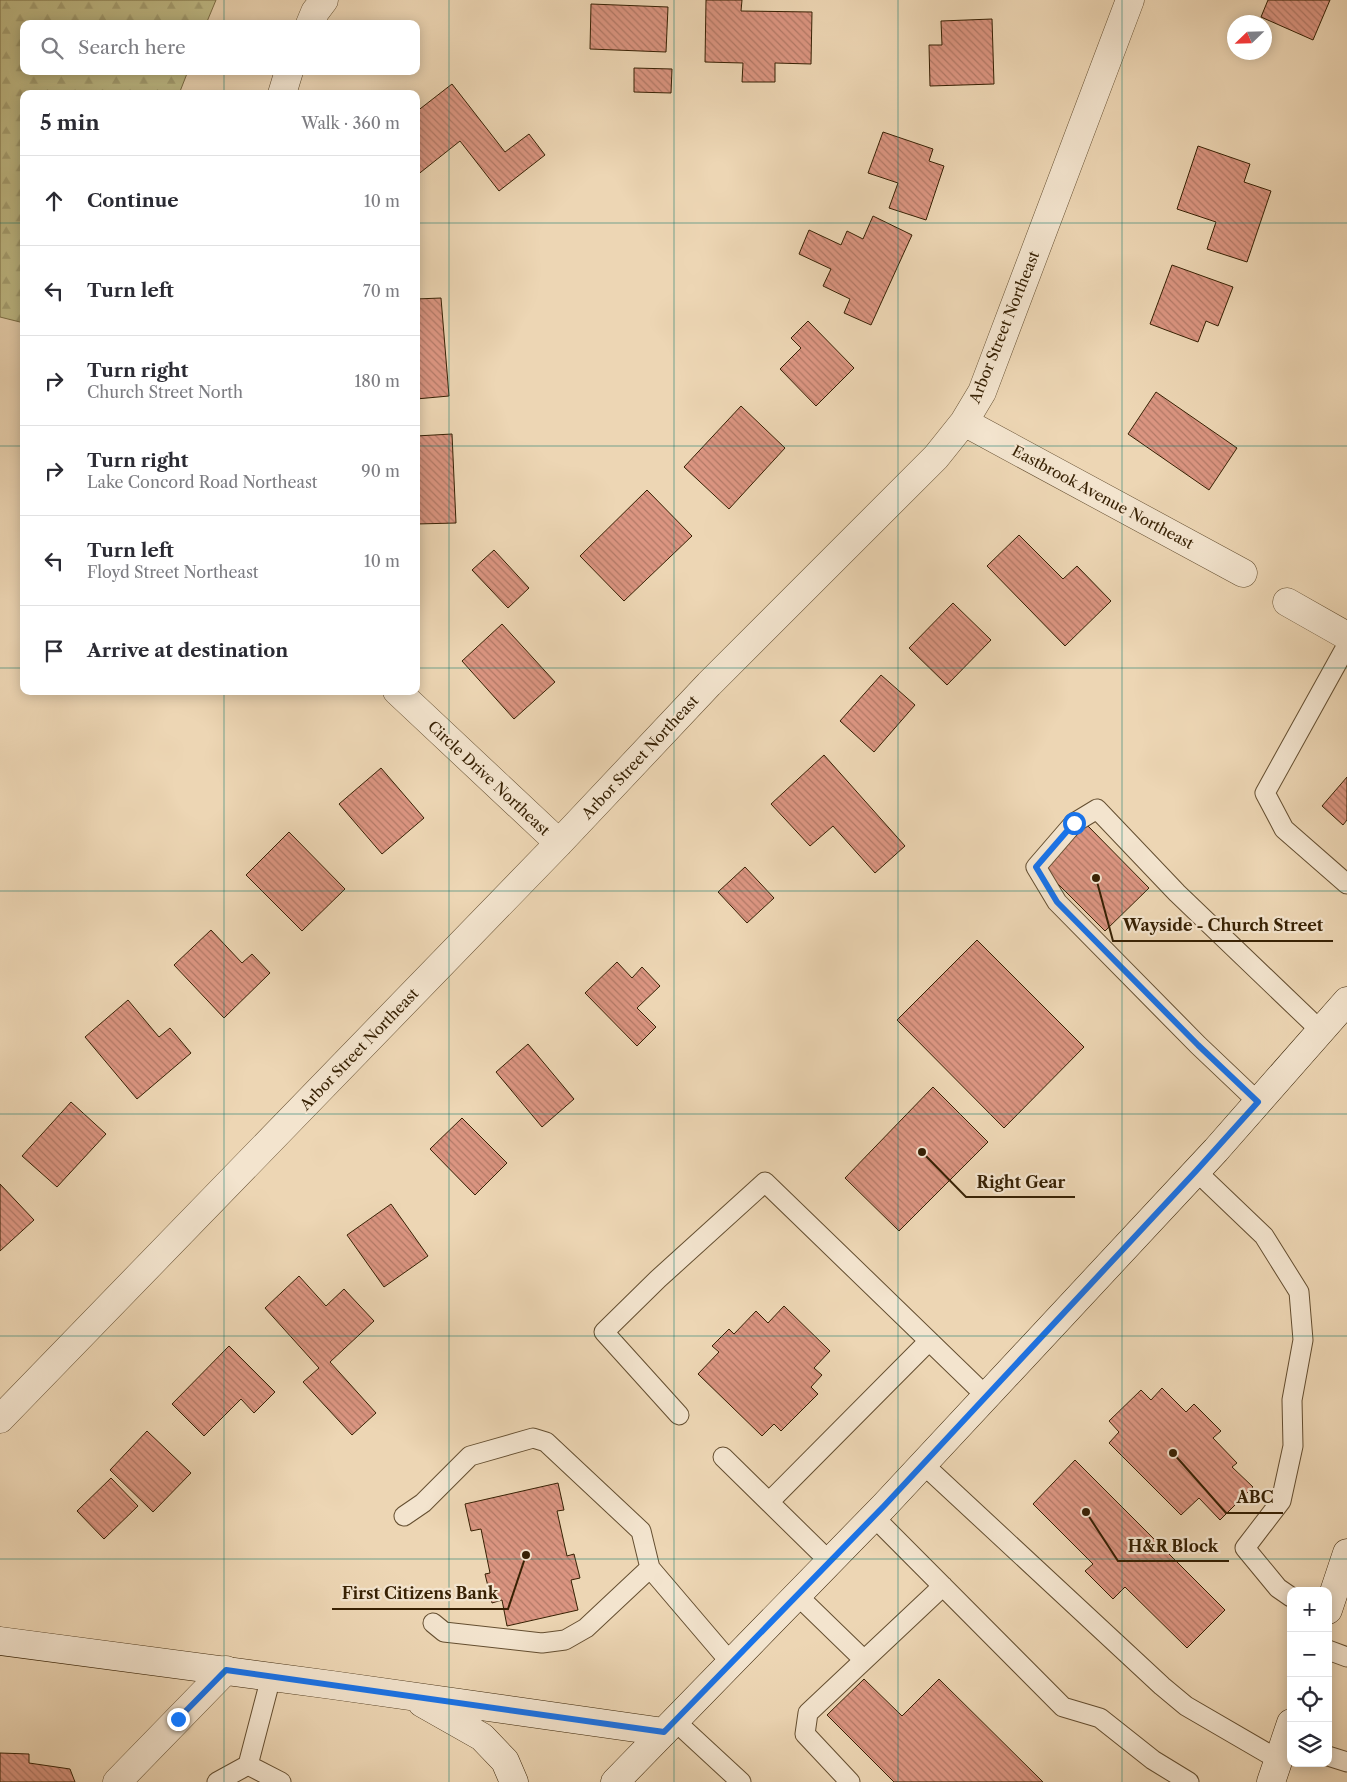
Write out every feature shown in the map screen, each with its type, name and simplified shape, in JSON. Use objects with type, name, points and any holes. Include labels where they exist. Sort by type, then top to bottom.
[{"type":"street","points":[[312,20],[324,0]]},
{"type":"street","name":"Arbor Street Northeast","points":[[0,1419],[559,843],[709,684],[936,457],[964,422],[982,392],[1130,0]]},
{"type":"street","points":[[283,90],[287,75]]},
{"type":"street","name":"Eastbrook Avenue Northeast","points":[[964,422],[1243,573]]},
{"type":"street","points":[[1287,602],[1347,636]]},
{"type":"street","name":"Circle Drive Northeast","points":[[401,695],[559,843]]},
{"type":"street","points":[[615,1782],[874,1517],[1196,1171],[1347,1001]]},
{"type":"street","points":[[1332,1598],[1347,1553]]},
{"type":"street","points":[[0,1641],[408,1695],[670,1726]]},
{"type":"street","points":[[117,1782],[226,1670]]},
{"type":"street","points":[[408,1695],[482,1736],[505,1761],[514,1782]]},
{"type":"lane","points":[[1347,644],[1265,793],[1284,829],[1347,884]]},
{"type":"lane","points":[[1258,1102],[1198,1045],[1057,902],[1036,867],[1074,823],[1097,809],[1177,892],[1321,1031]]},
{"type":"lane","points":[[1196,1171],[1264,1236],[1299,1292],[1303,1340],[1292,1400],[1293,1446],[1282,1501],[1245,1548],[1278,1588],[1287,1594]]},
{"type":"lane","points":[[679,1415],[604,1332],[658,1279],[765,1182],[986,1396]]},
{"type":"lane","points":[[769,1502],[929,1341]]},
{"type":"lane","points":[[404,1516],[423,1503],[470,1456],[533,1438],[546,1442],[641,1531],[650,1568],[731,1663]]},
{"type":"lane","points":[[723,1457],[830,1562]]},
{"type":"lane","points":[[923,1464],[1162,1686],[1186,1706],[1283,1750]]},
{"type":"lane","points":[[874,1517],[1063,1707],[1100,1718],[1153,1760],[1189,1782]]},
{"type":"lane","points":[[433,1623],[444,1632],[542,1643],[565,1640],[586,1628],[650,1568]]},
{"type":"lane","points":[[850,1782],[805,1734],[808,1713],[943,1586]]},
{"type":"lane","points":[[797,1596],[864,1660]]},
{"type":"lane","points":[[1332,1651],[1347,1657]]},
{"type":"lane","points":[[271,1677],[234,1775],[281,1782]]},
{"type":"lane","points":[[670,1726],[740,1782]]},
{"type":"lane","points":[[1332,1757],[1347,1762]]},
{"type":"green space","points":[[0,0],[216,0],[208,20],[20,20],[20,75],[186,75],[181,90],[20,90],[20,322],[0,317]]},
{"type":"building","points":[[706,0],[742,0],[741,11],[812,12],[811,64],[775,63],[775,82],[742,82],[743,63],[705,62]]},
{"type":"building","points":[[1268,0],[1330,0],[1313,40],[1272,22],[1272,15],[1262,15]]},
{"type":"building","points":[[591,4],[668,7],[666,52],[590,49]]},
{"type":"building","points":[[992,19],[994,84],[930,86],[929,45],[942,45],[941,21]]},
{"type":"building","points":[[634,68],[672,69],[671,93],[634,92]]},
{"type":"building","points":[[452,84],[505,152],[529,134],[545,155],[499,191],[460,141],[420,173],[420,109]]},
{"type":"building","points":[[883,132],[933,149],[929,161],[944,166],[926,220],[889,208],[898,183],[868,173]]},
{"type":"building","points":[[1198,146],[1250,164],[1244,182],[1271,191],[1247,262],[1207,249],[1216,222],[1177,209]]},
{"type":"building","points":[[873,216],[912,235],[871,325],[844,313],[850,299],[823,286],[831,269],[799,254],[809,230],[841,245],[847,231],[863,239]]},
{"type":"building","points":[[1172,265],[1233,287],[1218,326],[1206,321],[1198,342],[1150,324]]},
{"type":"building","points":[[441,298],[449,396],[420,399],[420,299]]},
{"type":"building","points":[[808,321],[854,368],[816,406],[780,369],[801,348],[791,338]]},
{"type":"building","points":[[1156,392],[1237,448],[1209,490],[1128,434]]},
{"type":"building","points":[[741,406],[785,448],[729,509],[684,467]]},
{"type":"building","points":[[452,434],[456,523],[420,524],[420,436]]},
{"type":"building","points":[[647,490],[692,536],[624,601],[580,556]]},
{"type":"building","points":[[1019,535],[1063,579],[1077,566],[1111,601],[1065,646],[987,566]]},
{"type":"building","points":[[494,550],[529,588],[508,608],[472,570]]},
{"type":"building","points":[[953,603],[991,640],[947,685],[909,648]]},
{"type":"building","points":[[502,624],[555,682],[514,719],[462,661]]},
{"type":"building","points":[[881,675],[915,705],[874,752],[840,721]]},
{"type":"building","points":[[824,755],[905,846],[875,873],[833,826],[810,846],[771,804]]},
{"type":"building","points":[[381,768],[424,818],[382,854],[339,804]]},
{"type":"building","points":[[1347,777],[1347,820],[1343,825],[1322,806]]},
{"type":"building","points":[[1087,825],[1149,888],[1105,931],[1043,869]]},
{"type":"building","points":[[289,832],[345,889],[302,931],[246,875]]},
{"type":"building","points":[[745,867],[774,898],[747,923],[718,892]]},
{"type":"building","points":[[211,930],[242,963],[252,954],[270,973],[224,1018],[174,965]]},
{"type":"building","points":[[977,940],[1084,1047],[1004,1128],[897,1020]]},
{"type":"building","points":[[617,962],[632,978],[642,967],[660,986],[637,1008],[656,1027],[637,1046],[585,993]]},
{"type":"building","points":[[128,1000],[159,1037],[170,1028],[191,1053],[137,1099],[85,1037]]},
{"type":"building","points":[[528,1044],[574,1099],[542,1127],[496,1072]]},
{"type":"building","points":[[933,1087],[988,1142],[899,1231],[845,1178]]},
{"type":"building","points":[[71,1102],[106,1134],[57,1187],[22,1156]]},
{"type":"building","points":[[462,1118],[507,1163],[475,1195],[430,1149]]},
{"type":"building","points":[[0,1184],[34,1220],[0,1251]]},
{"type":"building","points":[[391,1204],[428,1256],[384,1287],[347,1235]]},
{"type":"building","points":[[299,1276],[326,1306],[344,1289],[374,1321],[330,1362],[376,1413],[352,1435],[303,1382],[319,1368],[265,1308]]},
{"type":"building","points":[[784,1306],[830,1351],[814,1368],[822,1375],[811,1387],[818,1394],[781,1431],[774,1424],[762,1436],[698,1374],[719,1352],[712,1346],[729,1329],[734,1334],[756,1311],[768,1323]]},
{"type":"building","points":[[229,1346],[275,1392],[254,1413],[241,1399],[204,1436],[172,1404]]},
{"type":"building","points":[[1162,1388],[1186,1412],[1194,1404],[1221,1431],[1213,1438],[1237,1463],[1232,1467],[1253,1487],[1220,1520],[1199,1498],[1181,1515],[1109,1443],[1119,1432],[1109,1421],[1141,1390],[1151,1400]]},
{"type":"building","points":[[147,1431],[191,1473],[153,1512],[110,1470]]},
{"type":"building","points":[[1075,1460],[1225,1610],[1187,1648],[1125,1587],[1113,1599],[1085,1571],[1093,1564],[1033,1504]]},
{"type":"building","points":[[111,1478],[138,1506],[104,1539],[77,1511]]},
{"type":"building","points":[[558,1483],[564,1510],[557,1511],[567,1556],[574,1554],[580,1578],[571,1580],[578,1610],[507,1626],[502,1600],[492,1603],[485,1574],[490,1573],[481,1529],[471,1531],[465,1504]]},
{"type":"building","points":[[864,1679],[902,1716],[939,1679],[1043,1782],[894,1782],[827,1715]]},
{"type":"building","points":[[0,1753],[29,1754],[29,1763],[70,1769],[75,1782],[0,1782]]},
{"type":"place","name":"Wayside - Church Street","points":[[1096,878]]},
{"type":"place","name":"Right Gear","points":[[922,1152]]},
{"type":"place","name":"ABC","points":[[1173,1453]]},
{"type":"place","name":"H&R Block","points":[[1086,1512]]},
{"type":"place","name":"First Citizens Bank","points":[[526,1555]]},
{"type":"route","points":[[178,1719],[226,1670],[664,1732],[884,1506],[1216,1150],[1258,1102],[1198,1045],[1057,902],[1036,867],[1074,823]]}]
